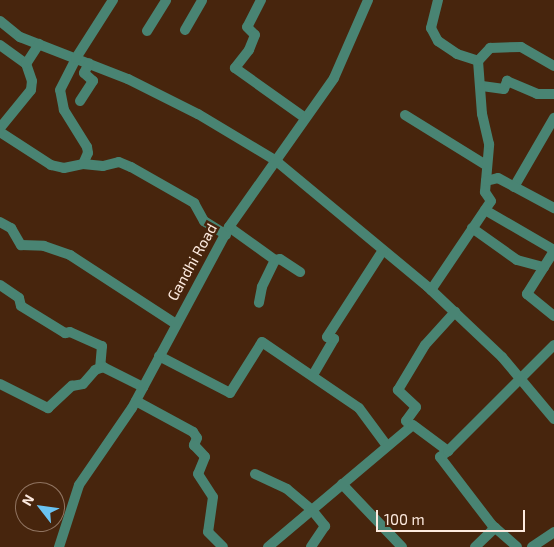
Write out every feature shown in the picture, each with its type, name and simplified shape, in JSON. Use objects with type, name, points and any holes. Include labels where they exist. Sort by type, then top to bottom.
[{"type":"street","points":[[83,164],[88,153],[60,102],[60,90],[76,58],[113,0]]},
{"type":"street","points":[[147,31],[166,0]]},
{"type":"street","points":[[185,30],[202,0]]},
{"type":"street","points":[[261,0],[246,27],[255,35],[249,50],[235,68],[305,118]]},
{"type":"street","name":"Gandhi Road","points":[[59,547],[79,485],[136,401],[228,231],[275,160],[334,78],[368,0]]},
{"type":"street","points":[[438,0],[431,28],[438,41],[457,54],[478,61]]},
{"type":"street","points":[[0,21],[20,37],[89,63],[198,114],[275,160],[432,290],[502,357],[518,379],[554,419]]},
{"type":"street","points":[[26,64],[39,44]]},
{"type":"street","points":[[0,45],[26,64],[32,81],[30,90],[0,128]]},
{"type":"street","points":[[478,61],[490,48],[521,47],[554,66]]},
{"type":"street","points":[[432,290],[491,201],[485,192],[489,144],[482,114],[482,86],[478,61]]},
{"type":"street","points":[[80,101],[93,81],[84,73],[89,63]]},
{"type":"street","points":[[482,86],[504,89],[507,80],[537,94],[554,94]]},
{"type":"street","points":[[405,115],[486,165]]},
{"type":"street","points":[[514,187],[554,118]]},
{"type":"street","points":[[0,132],[51,165],[64,168],[83,164],[103,166],[119,162],[131,167],[194,203],[204,221],[228,231],[275,260],[280,259],[300,272]]},
{"type":"street","points":[[486,181],[498,178],[554,208]]},
{"type":"street","points":[[485,210],[554,251],[527,294],[554,316]]},
{"type":"street","points":[[0,222],[11,228],[22,245],[44,246],[70,255],[176,324]]},
{"type":"street","points":[[472,228],[517,260],[544,267]]},
{"type":"street","points":[[313,375],[334,339],[326,337],[383,250]]},
{"type":"street","points":[[259,303],[262,287],[275,260]]},
{"type":"street","points":[[0,284],[19,298],[20,306],[65,333],[70,332],[102,346],[100,368],[83,384],[72,386],[48,408],[0,384]]},
{"type":"street","points":[[448,451],[406,421],[416,407],[398,390],[425,345],[454,312]]},
{"type":"street","points":[[159,356],[230,393],[262,342],[359,408],[387,446]]},
{"type":"street","points":[[517,547],[495,528],[440,456],[448,451],[554,345]]},
{"type":"street","points":[[100,368],[143,387]]},
{"type":"street","points":[[136,401],[194,432],[197,438],[194,444],[205,457],[198,474],[213,497],[208,532],[223,547]]},
{"type":"street","points":[[268,547],[411,426]]},
{"type":"street","points":[[254,474],[287,489],[312,510],[325,526],[311,547]]},
{"type":"street","points":[[342,484],[402,547]]},
{"type":"street","points":[[475,547],[495,528]]},
{"type":"street","points":[[532,547],[554,532]]}]
